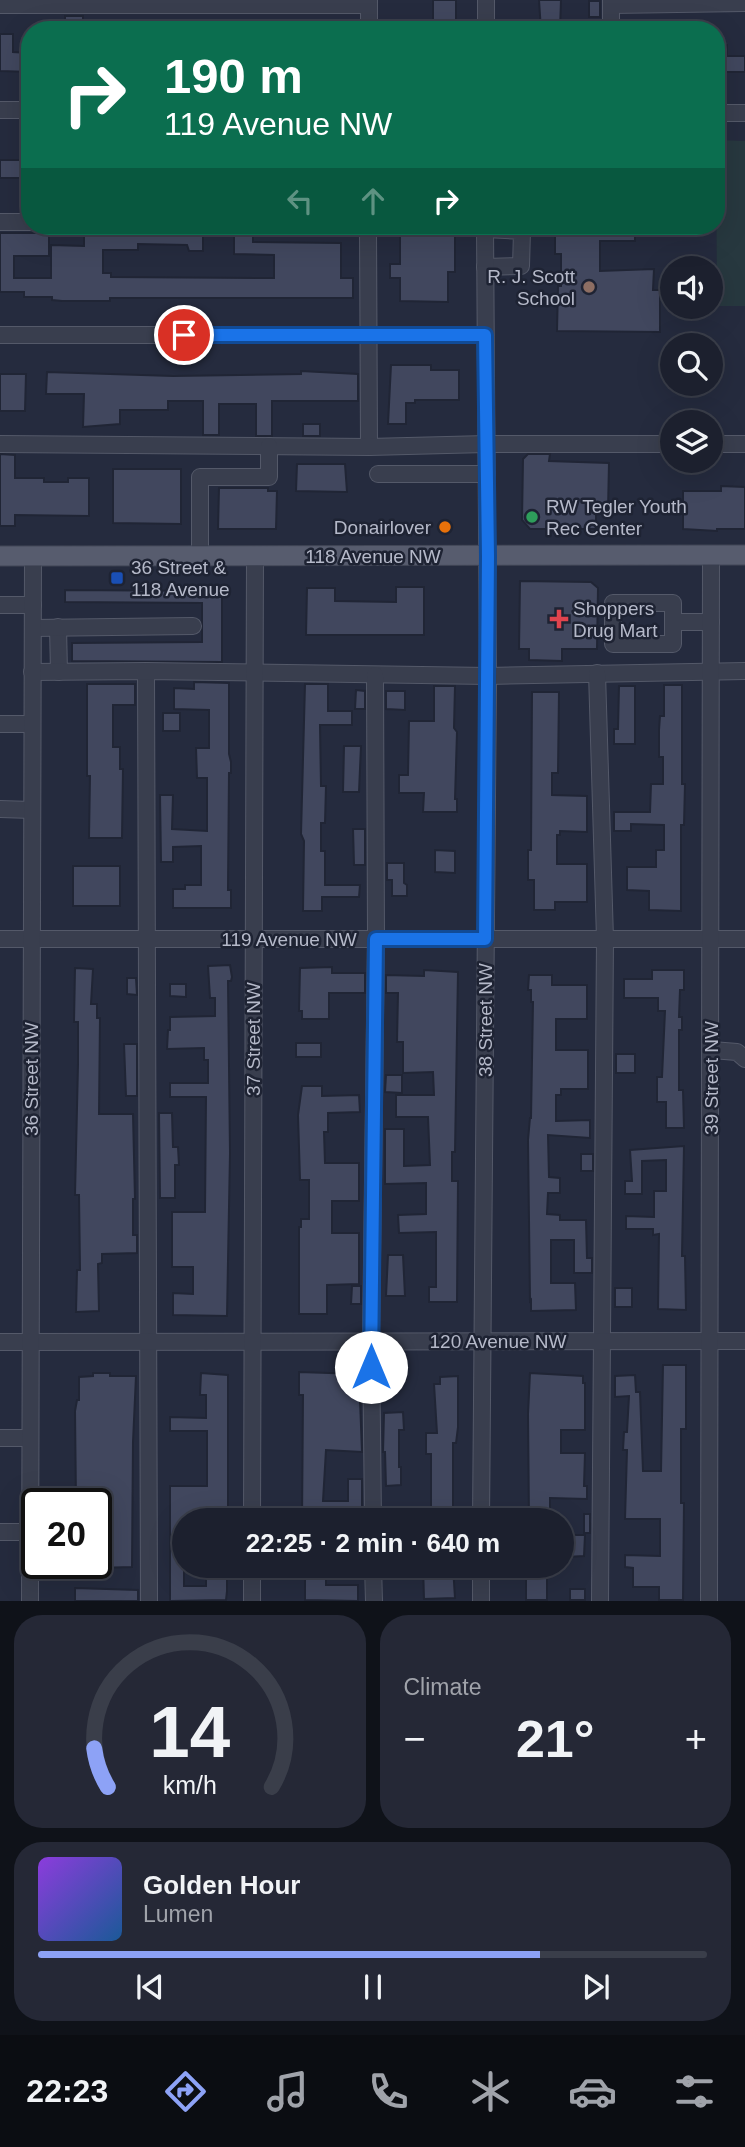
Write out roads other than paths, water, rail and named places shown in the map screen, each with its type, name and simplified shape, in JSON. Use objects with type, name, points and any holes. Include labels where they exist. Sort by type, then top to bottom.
[{"type":"main road","name":"118 Avenue NW","points":[[0,556],[745,555]]},
{"type":"street","points":[[486,0],[486,21]]},
{"type":"street","points":[[0,5],[369,2],[369,21]]},
{"type":"street","points":[[611,21],[611,2],[745,4]]},
{"type":"street","points":[[0,110],[21,110]]},
{"type":"street","points":[[725,113],[745,113]]},
{"type":"street","points":[[0,222],[21,222]]},
{"type":"street","points":[[368,235],[369,447]]},
{"type":"street","name":"38 Street NW","points":[[481,1508],[488,676],[485,235]]},
{"type":"street","points":[[485,267],[521,266],[522,235]]},
{"type":"street","points":[[0,335],[485,335]]},
{"type":"street","points":[[0,444],[369,447],[660,444]]},
{"type":"street","points":[[723,444],[745,444]]},
{"type":"street","points":[[200,557],[200,477],[269,477],[269,446]]},
{"type":"street","points":[[378,474],[486,474]]},
{"type":"street","name":"39 Street NW","points":[[709,1601],[711,555]]},
{"type":"street","name":"36 Street NW","points":[[30,1488],[33,557]]},
{"type":"street","name":"37 Street NW","points":[[252,1508],[255,557]]},
{"type":"street","points":[[600,1601],[605,939],[604,673],[613,643],[613,603],[673,603],[673,643],[613,643]]},
{"type":"street","points":[[0,605],[33,605]]},
{"type":"street","points":[[673,622],[711,622]]},
{"type":"street","points":[[33,628],[193,626]]},
{"type":"street","points":[[58,627],[59,672]]},
{"type":"street","points":[[146,671],[149,1601]]},
{"type":"street","points":[[32,672],[488,676],[745,671]]},
{"type":"street","points":[[373,1508],[371,1342],[376,939],[375,675]]},
{"type":"street","points":[[0,724],[32,724]]},
{"type":"street","points":[[0,809],[32,810]]},
{"type":"street","name":"119 Avenue NW","points":[[0,939],[745,939]]},
{"type":"street","points":[[712,1050],[737,1052],[745,1059]]},
{"type":"street","name":"120 Avenue NW","points":[[0,1342],[745,1341]]},
{"type":"street","points":[[0,1438],[30,1438]]},
{"type":"street","points":[[0,1532],[21,1532]]},
{"type":"street","points":[[252,1578],[252,1601]]},
{"type":"street","points":[[373,1578],[374,1601]]},
{"type":"street","points":[[481,1578],[481,1601]]},
{"type":"street","name":"36 Street NW","points":[[30,1579],[30,1601]]},
{"type":"place","name":"R. J. Scott School","points":[[589,287]]},
{"type":"place","name":"RW Tegler Youth Rec Center","points":[[532,517]]},
{"type":"place","name":"Donairlover","points":[[445,527]]},
{"type":"place","name":"36 Street & 118 Avenue","points":[[117,578]]},
{"type":"place","name":"Shoppers Drug Mart","points":[[559,619]]}]
